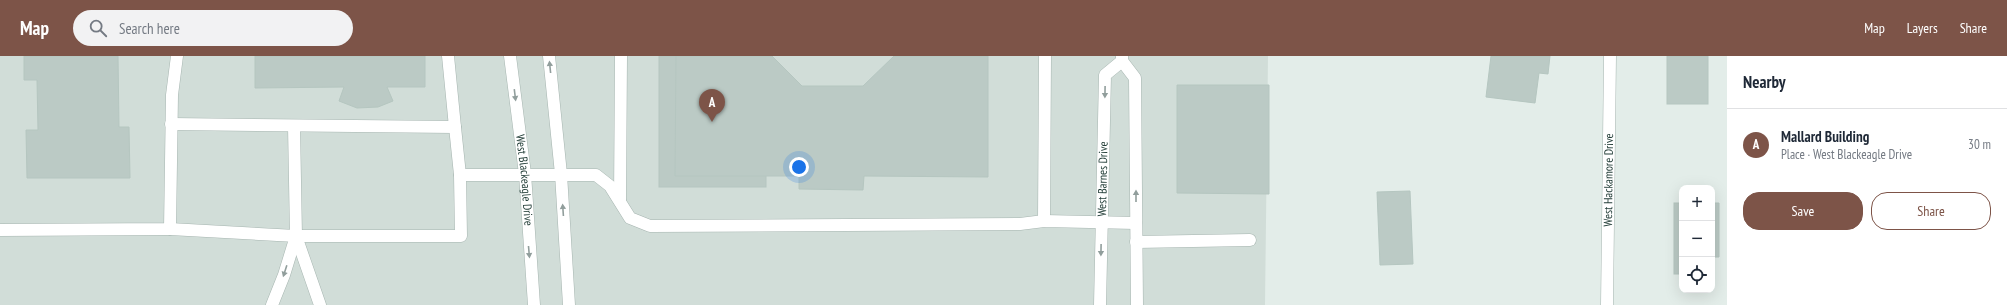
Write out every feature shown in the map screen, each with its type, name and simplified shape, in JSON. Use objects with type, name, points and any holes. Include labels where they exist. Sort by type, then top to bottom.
[{"type":"street","points":[[170,229],[172,95],[177,56]]},
{"type":"street","points":[[0,230],[170,229],[296,236],[461,236],[460,175],[448,56]]},
{"type":"street","name":"West Blackeagle Drive","points":[[510,56],[525,174],[534,305]]},
{"type":"street","points":[[549,56],[561,174],[569,305]]},
{"type":"street","points":[[620,201],[622,56]]},
{"type":"street","points":[[1044,221],[1045,56]]},
{"type":"street","name":"West Hackamore Drive","points":[[1607,305],[1610,56]]},
{"type":"street","name":"West Barnes Drive","points":[[1100,305],[1105,75],[1122,59],[1135,78],[1137,305]]},
{"type":"street","points":[[171,124],[455,127]]},
{"type":"street","points":[[294,126],[296,236],[320,305]]},
{"type":"street","points":[[460,175],[596,175],[610,186],[630,218],[650,226],[1020,224],[1044,221],[1136,223]]},
{"type":"street","points":[[272,305],[284,275],[296,236]]},
{"type":"street","points":[[1136,242],[1250,240]]},
{"type":"shaded area","points":[[0,56],[1268,56],[1265,305],[0,305]]},
{"type":"building","points":[[24,56],[118,56],[119,127],[129,127],[130,178],[27,178],[26,130],[38,130],[37,80],[24,80]]},
{"type":"building","points":[[255,56],[425,56],[425,87],[387,87],[393,101],[378,107],[357,108],[339,101],[344,87],[255,88]]},
{"type":"building","points":[[659,56],[766,56],[766,187],[659,187]]},
{"type":"building","points":[[676,56],[772,56],[802,86],[863,86],[894,56],[988,56],[988,177],[864,176],[863,190],[799,189],[799,176],[675,176]]},
{"type":"building","points":[[1491,56],[1550,56],[1548,74],[1539,73],[1535,103],[1486,97]]},
{"type":"building","points":[[1667,56],[1708,56],[1708,104],[1667,104]]},
{"type":"building","points":[[1177,85],[1269,85],[1269,194],[1177,193]]},
{"type":"building","points":[[1410,191],[1413,264],[1380,265],[1377,192]]},
{"type":"building","points":[[1674,203],[1679,203],[1679,274],[1674,274]]},
{"type":"building","points":[[1715,203],[1719,203],[1719,257],[1715,257]]},
{"type":"place","name":"Mallard Building","points":[[712,122]]}]
